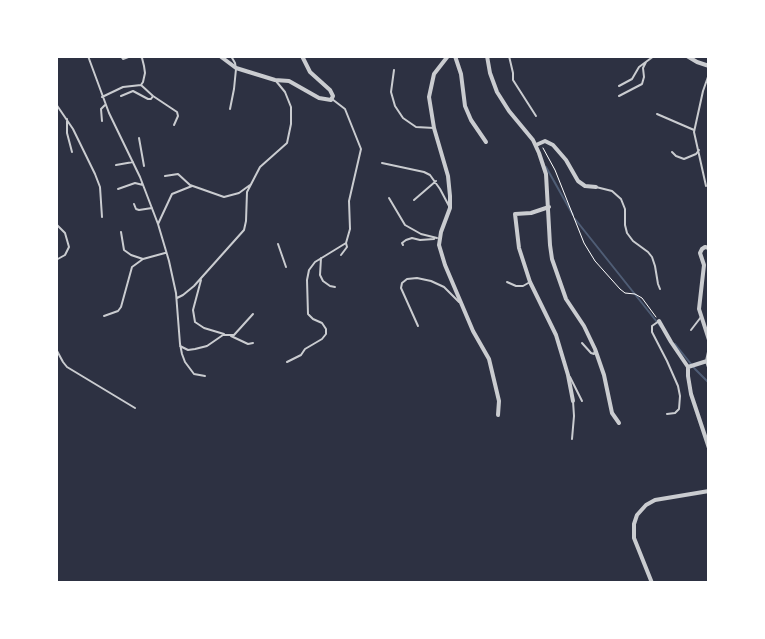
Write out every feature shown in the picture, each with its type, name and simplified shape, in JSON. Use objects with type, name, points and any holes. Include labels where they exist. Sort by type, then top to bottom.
[{"type":"street","points":[[220,56],[236,68],[275,80],[289,80],[319,98],[332,99],[330,90],[310,72],[302,56]]},
{"type":"street","points":[[448,56],[437,69],[431,85],[430,106],[434,128],[448,176],[450,208],[441,232],[439,245],[473,331],[489,359],[499,401],[498,415]]},
{"type":"street","points":[[455,56],[461,74],[465,106],[471,120],[486,142]]},
{"type":"street","points":[[487,56],[490,73],[497,92],[536,145],[546,174],[550,245],[563,291],[596,349],[612,413],[619,423]]},
{"type":"street","points":[[687,56],[709,66]]},
{"type":"street","points":[[536,145],[545,141],[548,142],[566,160],[578,181],[585,186],[596,187]]},
{"type":"street","points":[[549,208],[531,213],[516,214],[519,248],[530,282],[555,330],[568,375],[573,402]]},
{"type":"street","points":[[709,248],[705,247],[700,253],[704,265],[699,309],[709,340]]},
{"type":"street","points":[[659,321],[688,367],[689,384],[709,448]]},
{"type":"street","points":[[709,352],[707,361],[709,367]]},
{"type":"street","points":[[688,367],[707,361]]},
{"type":"street","points":[[652,583],[634,538],[634,524],[637,515],[646,505],[655,500],[709,490]]},
{"type":"lane","points":[[88,56],[105,105],[133,162],[158,224],[174,278],[180,346],[185,362],[194,374],[205,376]]},
{"type":"lane","points":[[121,56],[123,59],[131,56]]},
{"type":"lane","points":[[102,97],[123,87],[141,85],[145,80],[144,57],[139,56]]},
{"type":"lane","points":[[230,109],[236,68],[231,56]]},
{"type":"lane","points":[[509,56],[513,80],[536,116]]},
{"type":"lane","points":[[619,86],[632,79],[639,68],[654,56]]},
{"type":"lane","points":[[619,96],[642,84],[643,68],[646,62]]},
{"type":"lane","points":[[394,70],[391,92],[395,106],[403,118],[416,127],[434,128]]},
{"type":"lane","points":[[706,186],[694,130],[709,74]]},
{"type":"lane","points":[[177,298],[184,295],[202,277],[244,230],[247,213],[247,192],[251,183],[260,167],[283,148],[289,138],[292,117],[291,107],[285,92],[275,80]]},
{"type":"lane","points":[[141,85],[153,96],[177,112],[178,116],[174,125]]},
{"type":"lane","points":[[121,96],[133,92],[148,99],[153,96]]},
{"type":"lane","points":[[332,99],[345,109],[361,149],[349,201],[350,229],[346,243],[347,247],[341,255]]},
{"type":"lane","points":[[56,104],[80,142],[100,187],[102,216]]},
{"type":"lane","points":[[102,121],[101,109],[105,105]]},
{"type":"lane","points":[[657,114],[694,130]]},
{"type":"lane","points":[[67,119],[67,133],[72,152]]},
{"type":"lane","points":[[139,138],[144,166]]},
{"type":"lane","points":[[672,152],[684,159],[696,154],[699,150]]},
{"type":"lane","points":[[116,165],[133,162]]},
{"type":"lane","points":[[382,162],[424,172],[436,181],[450,208]]},
{"type":"lane","points":[[165,176],[178,174],[192,186],[224,197],[239,193],[251,183]]},
{"type":"lane","points":[[414,200],[436,181]]},
{"type":"lane","points":[[118,189],[136,183],[143,185]]},
{"type":"lane","points":[[158,224],[172,194],[192,186]]},
{"type":"lane","points":[[596,187],[612,191],[621,199],[625,210],[626,230],[633,241],[652,257],[660,289]]},
{"type":"lane","points":[[389,198],[405,225],[422,234],[436,238],[420,240],[412,238],[402,243],[403,245]]},
{"type":"lane","points":[[134,204],[139,210],[152,208]]},
{"type":"lane","points":[[56,224],[65,233],[69,247],[67,253],[56,260]]},
{"type":"lane","points":[[121,232],[124,250],[130,255],[143,259]]},
{"type":"lane","points":[[287,362],[326,334],[326,329],[322,323],[313,319],[308,311],[307,280],[309,270],[315,262],[346,243]]},
{"type":"lane","points":[[278,244],[286,267]]},
{"type":"lane","points":[[104,316],[119,309],[131,269],[143,259],[166,253]]},
{"type":"lane","points":[[321,258],[320,275],[323,281],[335,287]]},
{"type":"lane","points":[[202,277],[193,310],[195,322],[204,328],[231,336],[248,344],[253,343]]},
{"type":"lane","points":[[418,326],[400,288],[407,279],[428,280],[444,287],[463,306]]},
{"type":"lane","points":[[507,282],[516,286],[523,286],[530,282]]},
{"type":"lane","points":[[231,336],[236,334],[253,314]]},
{"type":"lane","points":[[691,330],[701,317]]},
{"type":"lane","points":[[659,321],[652,326],[652,332],[678,386],[680,396],[678,409],[675,413],[667,414]]},
{"type":"lane","points":[[180,346],[188,350],[195,349],[207,346],[226,335]]},
{"type":"lane","points":[[582,343],[592,354],[595,353],[596,349]]},
{"type":"lane","points":[[56,348],[62,362],[67,367],[135,408]]},
{"type":"lane","points":[[568,375],[576,386],[582,401]]},
{"type":"lane","points":[[572,439],[573,402]]},
{"type":"path","points":[[541,145],[555,170],[584,243],[590,252],[606,275],[625,293],[635,294],[642,298],[659,321]]},
{"type":"waterway","points":[[546,167],[573,215]]},
{"type":"waterway","points":[[575,219],[661,327]]},
{"type":"waterway","points":[[675,344],[709,383]]}]
